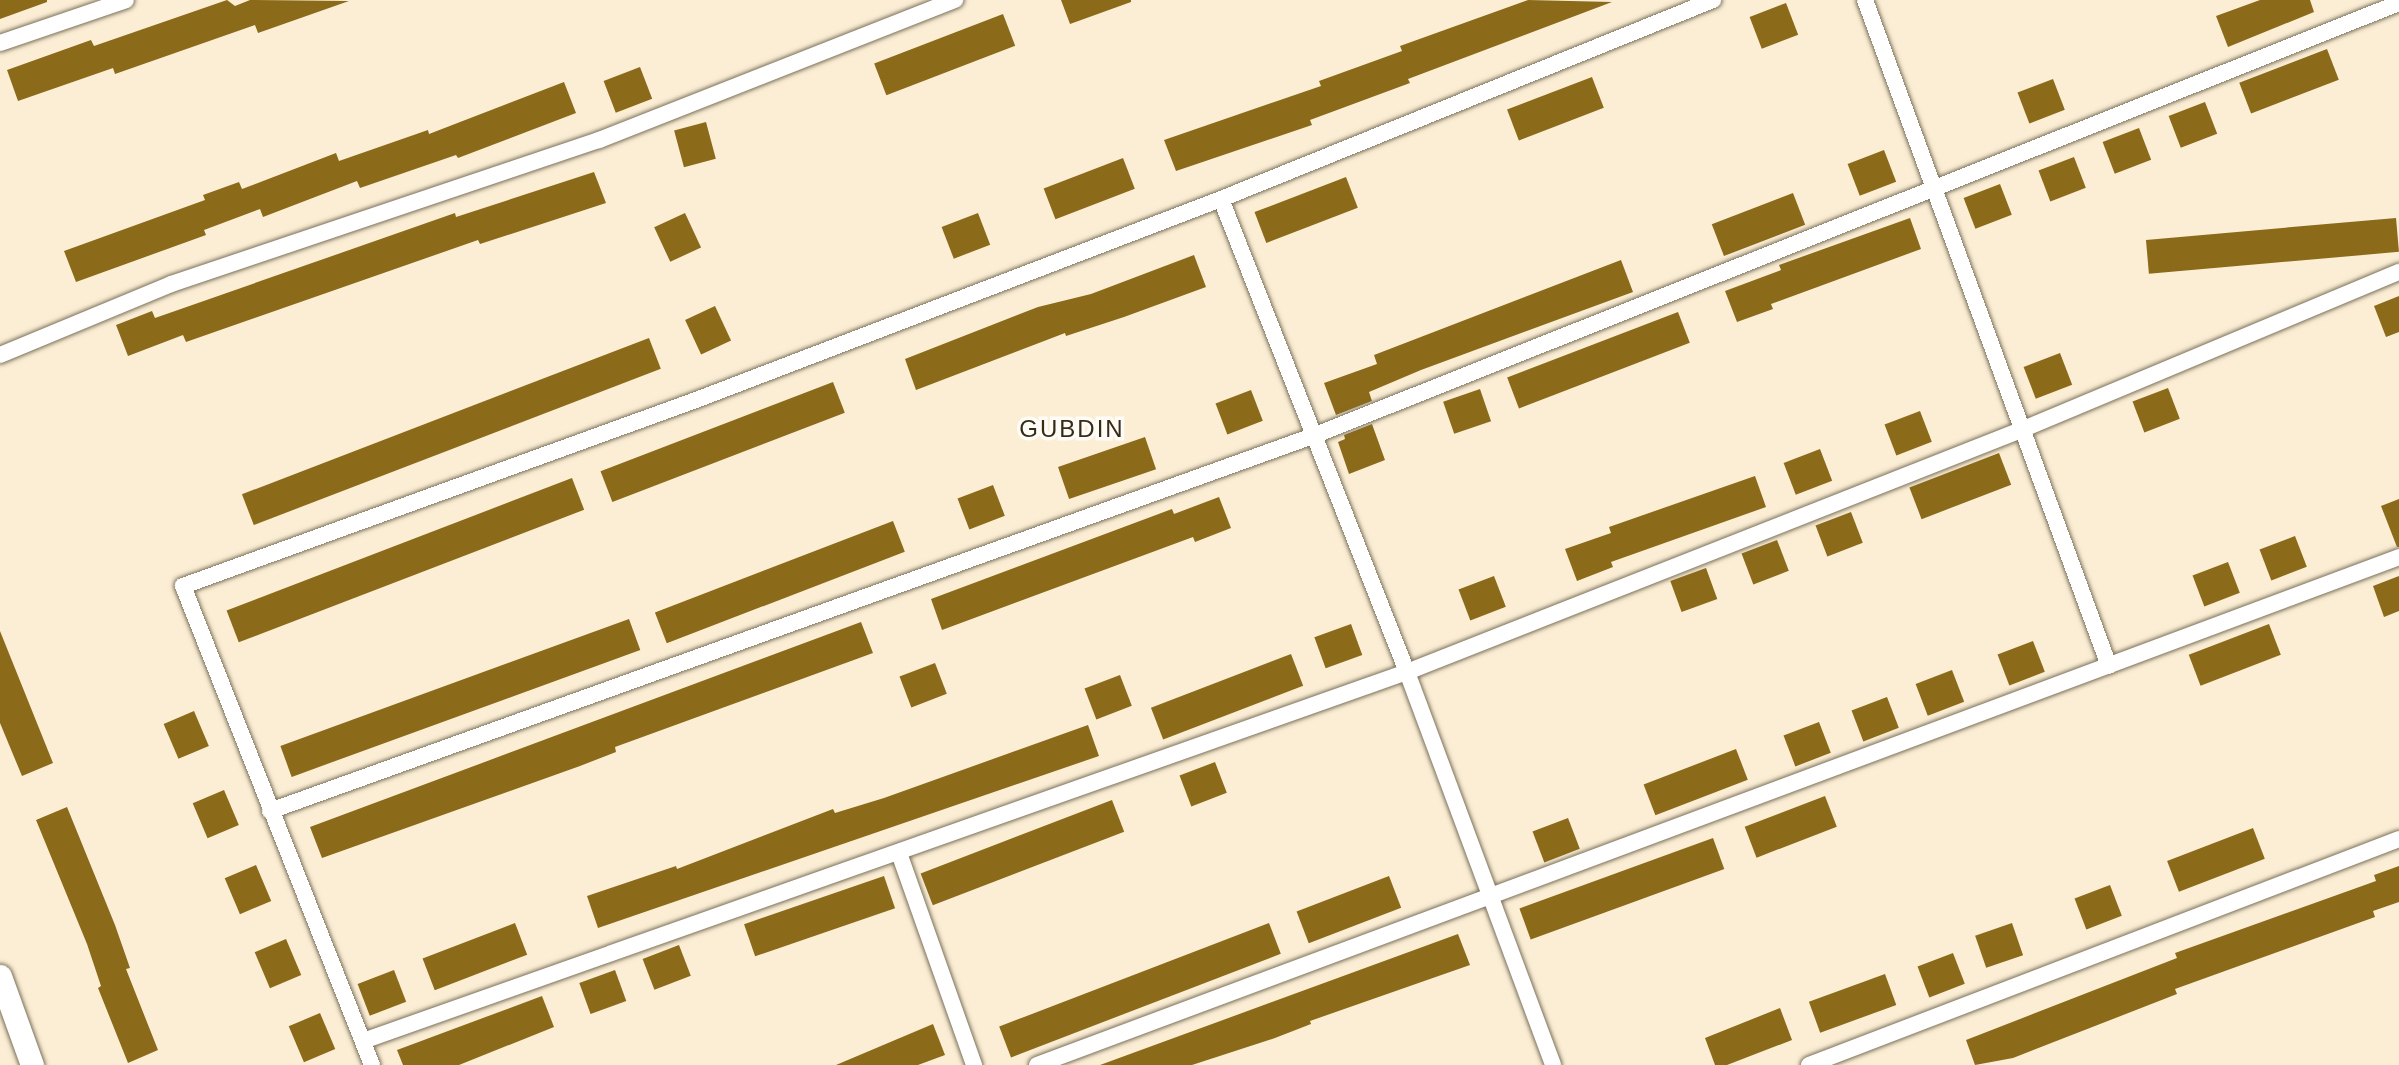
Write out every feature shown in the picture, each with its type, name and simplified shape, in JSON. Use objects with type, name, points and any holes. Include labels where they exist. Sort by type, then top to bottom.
[{"type":"street","points":[[0,43],[126,0]]},
{"type":"street","points":[[0,355],[172,284],[599,140],[955,0]]},
{"type":"street","points":[[372,1065],[183,586],[696,400],[1221,198],[1713,0]]},
{"type":"street","points":[[1865,0],[2109,666]]},
{"type":"street","points":[[270,811],[1313,436],[2399,4]]},
{"type":"street","points":[[1221,198],[1407,672],[1553,1065]]},
{"type":"street","points":[[363,1041],[1407,672],[2021,430],[2399,272]]},
{"type":"street","points":[[1037,1065],[2399,558]]},
{"type":"street","points":[[1809,1065],[2399,839]]},
{"type":"street","points":[[898,853],[974,1065]]},
{"type":"street","points":[[0,976],[26,1064]]},
{"type":"building","points":[[0,0],[47,0],[47,2],[0,19]]},
{"type":"building","points":[[227,0],[235,6],[250,0],[349,1],[258,33],[255,25],[115,74],[113,68],[18,101],[7,70],[91,40],[94,46]]},
{"type":"building","points":[[1061,0],[1131,0],[1131,2],[1070,24]]},
{"type":"building","points":[[1528,0],[1612,2],[1408,79],[1410,83],[1310,120],[1312,125],[1176,171],[1164,140],[1321,86],[1319,81],[1402,51],[1400,46]]},
{"type":"building","points":[[2260,0],[2310,0],[2314,12],[2228,47],[2216,16]]},
{"type":"building","points":[[1786,3],[1798,35],[1762,49],[1750,17]]},
{"type":"building","points":[[1003,14],[1015,46],[886,95],[874,63]]},
{"type":"building","points":[[2327,49],[2339,80],[2251,113],[2239,83]]},
{"type":"building","points":[[640,67],[652,99],[616,113],[604,81]]},
{"type":"building","points":[[1592,77],[1604,108],[1519,140],[1507,110]]},
{"type":"building","points":[[2053,79],[2065,110],[2029,123],[2018,93]]},
{"type":"building","points":[[564,82],[576,113],[458,158],[456,155],[360,188],[357,181],[263,217],[260,209],[204,230],[206,235],[76,282],[64,251],[205,200],[203,195],[239,182],[242,189],[336,153],[339,161],[428,130],[429,134]]},
{"type":"building","points":[[2205,102],[2217,134],[2181,148],[2169,116]]},
{"type":"building","points":[[706,122],[716,159],[684,167],[674,131]]},
{"type":"building","points":[[2139,128],[2151,160],[2115,174],[2103,142]]},
{"type":"building","points":[[1884,150],[1896,182],[1860,196],[1848,164]]},
{"type":"building","points":[[2074,157],[2086,188],[2050,201],[2039,171]]},
{"type":"building","points":[[1123,158],[1135,189],[1055,219],[1044,188]]},
{"type":"building","points":[[594,172],[606,203],[480,244],[478,240],[186,342],[183,335],[128,356],[116,325],[152,311],[155,318],[455,213],[456,217]]},
{"type":"building","points":[[1346,177],[1358,208],[1266,243],[1255,212]]},
{"type":"building","points":[[2000,184],[2012,215],[1975,229],[1964,198]]},
{"type":"building","points":[[1793,193],[1805,225],[1724,256],[1712,224]]},
{"type":"building","points":[[685,213],[701,247],[670,262],[654,227]]},
{"type":"building","points":[[978,213],[990,245],[954,259],[942,227]]},
{"type":"building","points":[[1910,218],[1921,249],[1771,304],[1773,309],[1737,322],[1725,291],[1781,270],[1779,265]]},
{"type":"building","points":[[2396,218],[2399,252],[2149,274],[2146,240]]},
{"type":"building","points":[[1194,255],[1206,287],[1066,336],[1065,333],[916,390],[905,359],[1038,307],[1091,294]]},
{"type":"building","points":[[1621,260],[1633,292],[1421,370],[1369,392],[1372,401],[1336,415],[1324,383],[1377,364],[1374,355]]},
{"type":"building","points":[[2399,296],[2399,332],[2386,337],[2374,306]]},
{"type":"building","points":[[715,306],[731,340],[701,354],[685,320]]},
{"type":"building","points":[[1678,312],[1690,343],[1519,408],[1507,378]]},
{"type":"building","points":[[649,338],[661,369],[254,525],[242,494]]},
{"type":"building","points":[[2060,353],[2072,385],[2036,399],[2024,367]]},
{"type":"building","points":[[833,382],[845,413],[612,502],[601,471]]},
{"type":"building","points":[[2168,388],[2180,419],[2144,432],[2133,402]]},
{"type":"building","points":[[1480,389],[1491,421],[1454,434],[1443,402]]},
{"type":"building","points":[[1251,390],[1263,421],[1227,434],[1216,404]]},
{"type":"building","points":[[1920,411],[1932,442],[1896,455],[1885,425]]},
{"type":"building","points":[[1372,424],[1385,460],[1349,474],[1338,442],[1345,439],[1344,435]]},
{"type":"building","points":[[1145,437],[1156,469],[1069,499],[1058,467]]},
{"type":"building","points":[[1820,449],[1832,481],[1796,495],[1784,463]]},
{"type":"building","points":[[1999,453],[2011,485],[1922,519],[1909,487]]},
{"type":"building","points":[[1755,476],[1766,507],[1611,562],[1613,567],[1577,581],[1565,549],[1611,533],[1609,527]]},
{"type":"building","points":[[572,478],[584,510],[239,642],[227,611]]},
{"type":"building","points":[[993,485],[1005,516],[969,529],[958,499]]},
{"type":"building","points":[[1219,497],[1231,528],[1195,542],[1193,537],[942,630],[931,599],[1172,509],[1174,514]]},
{"type":"building","points":[[2399,499],[2399,547],[2397,547],[2381,506]]},
{"type":"building","points":[[1851,512],[1863,543],[1827,556],[1816,526]]},
{"type":"building","points":[[893,521],[905,552],[667,643],[655,612]]},
{"type":"building","points":[[2295,536],[2307,567],[2271,580],[2260,550]]},
{"type":"building","points":[[1777,540],[1789,571],[1753,584],[1742,554]]},
{"type":"building","points":[[2228,562],[2240,593],[2204,606],[2193,576]]},
{"type":"building","points":[[1706,568],[1717,599],[1682,612],[1670,581]]},
{"type":"building","points":[[1494,576],[1506,607],[1470,620],[1459,590]]},
{"type":"building","points":[[2399,576],[2399,611],[2384,617],[2373,586]]},
{"type":"building","points":[[629,619],[640,650],[292,777],[280,746]]},
{"type":"building","points":[[861,622],[873,653],[615,747],[616,752],[580,766],[322,858],[310,827]]},
{"type":"building","points":[[1351,624],[1362,655],[1326,668],[1314,637]]},
{"type":"building","points":[[2269,624],[2281,655],[2201,686],[2189,655]]},
{"type":"building","points":[[0,631],[53,763],[22,776],[0,723]]},
{"type":"building","points":[[2033,641],[2045,672],[2009,685],[1998,655]]},
{"type":"building","points":[[1291,654],[1303,686],[1163,739],[1151,708]]},
{"type":"building","points":[[935,663],[947,694],[911,707],[900,677]]},
{"type":"building","points":[[1952,670],[1964,702],[1928,716],[1916,684]]},
{"type":"building","points":[[1120,675],[1132,706],[1096,719],[1085,689]]},
{"type":"building","points":[[1887,697],[1899,728],[1863,741],[1852,711]]},
{"type":"building","points":[[194,711],[209,746],[178,759],[164,724]]},
{"type":"building","points":[[1819,722],[1831,753],[1795,766],[1784,736]]},
{"type":"building","points":[[1088,725],[1099,756],[598,928],[587,896],[676,866],[677,869],[833,809],[835,813],[884,798]]},
{"type":"building","points":[[1736,749],[1748,780],[1655,815],[1644,784]]},
{"type":"building","points":[[1215,762],[1227,793],[1191,806],[1180,776]]},
{"type":"building","points":[[224,790],[239,825],[208,838],[193,803]]},
{"type":"building","points":[[1825,796],[1837,827],[1757,858],[1745,827]]},
{"type":"building","points":[[1112,800],[1124,832],[933,905],[921,873]]},
{"type":"building","points":[[67,807],[115,925],[130,968],[126,969],[158,1050],[128,1063],[98,988],[101,986],[87,944],[36,820]]},
{"type":"building","points":[[1568,818],[1580,849],[1544,862],[1533,832]]},
{"type":"building","points":[[2253,828],[2265,859],[2179,892],[2167,861]]},
{"type":"building","points":[[1713,838],[1724,869],[1531,939],[1519,908]]},
{"type":"building","points":[[256,865],[271,901],[240,914],[225,878]]},
{"type":"building","points":[[2399,866],[2399,902],[2373,911],[2375,917],[2175,989],[2177,994],[2013,1058],[1975,1065],[1966,1040],[2177,958],[2175,953],[2376,881],[2374,875]]},
{"type":"building","points":[[884,876],[895,908],[755,956],[744,924]]},
{"type":"building","points":[[1389,876],[1401,908],[1309,943],[1297,911]]},
{"type":"building","points":[[2110,885],[2122,916],[2086,929],[2075,899]]},
{"type":"building","points":[[515,923],[527,955],[435,990],[423,958]]},
{"type":"building","points":[[1269,923],[1281,954],[1011,1057],[999,1027]]},
{"type":"building","points":[[2012,923],[2023,955],[1986,968],[1975,936]]},
{"type":"building","points":[[1458,934],[1470,965],[1310,1021],[1311,1024],[1275,1038],[1192,1065],[1100,1065]]},
{"type":"building","points":[[286,939],[301,975],[270,988],[255,952]]},
{"type":"building","points":[[679,945],[691,976],[654,990],[643,959]]},
{"type":"building","points":[[1953,953],[1965,984],[1929,997],[1918,967]]},
{"type":"building","points":[[394,970],[406,1002],[370,1016],[358,984]]},
{"type":"building","points":[[615,970],[626,1001],[591,1014],[579,983]]},
{"type":"building","points":[[1885,974],[1896,1005],[1820,1033],[1809,1002]]},
{"type":"building","points":[[542,996],[554,1027],[459,1065],[403,1065],[397,1050]]},
{"type":"building","points":[[1780,1008],[1792,1040],[1727,1065],[1715,1065],[1705,1038]]},
{"type":"building","points":[[320,1013],[335,1049],[304,1062],[289,1026]]},
{"type":"building","points":[[933,1024],[945,1055],[918,1065],[836,1065]]},
{"type":"district","name":"GUBDIN","points":[[1072,429]]}]
